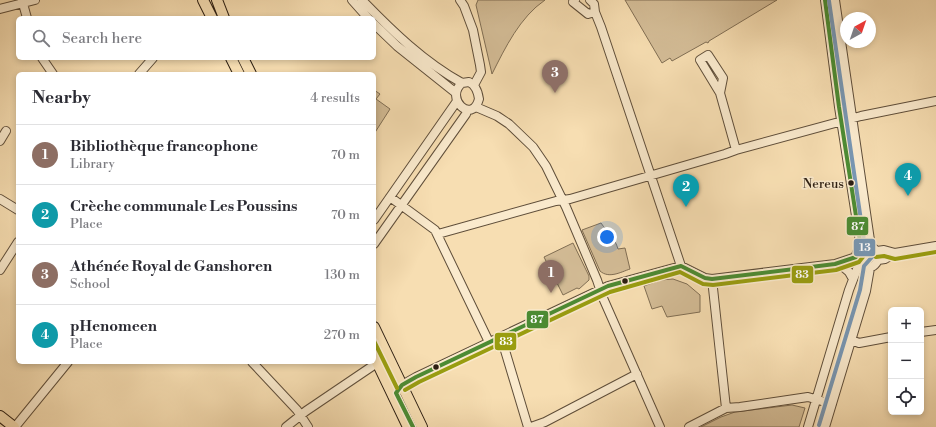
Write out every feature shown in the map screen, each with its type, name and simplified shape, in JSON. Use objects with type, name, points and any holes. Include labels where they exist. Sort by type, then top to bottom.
[{"type":"main road","points":[[203,0],[211,16]]},
{"type":"main road","points":[[217,0],[223,16]]},
{"type":"main road","points":[[232,60],[237,72]]},
{"type":"main road","points":[[244,60],[250,72]]},
{"type":"main road","points":[[376,331],[422,427]]},
{"type":"main road","points":[[376,360],[408,427]]},
{"type":"main road","points":[[0,416],[14,427]]},
{"type":"street","points":[[0,9],[22,2],[35,0]]},
{"type":"street","points":[[352,0],[366,16]]},
{"type":"street","points":[[362,0],[386,25],[422,56],[462,83]]},
{"type":"street","points":[[460,0],[464,6],[473,30],[480,65],[481,72],[474,85]]},
{"type":"street","points":[[575,0],[573,2],[588,14],[595,12]]},
{"type":"street","points":[[590,0],[594,4],[595,12],[681,266]]},
{"type":"street","points":[[825,0],[861,248]]},
{"type":"street","points":[[836,0],[874,249],[878,260]]},
{"type":"street","points":[[22,2],[26,16]]},
{"type":"street","points":[[376,26],[397,46],[456,92]]},
{"type":"street","points":[[43,60],[52,72]]},
{"type":"street","points":[[141,72],[151,60]]},
{"type":"street","points":[[469,82],[474,85],[477,90],[479,100],[476,107],[467,110],[459,106],[456,89],[462,83],[469,82]]},
{"type":"street","points":[[720,93],[736,150]]},
{"type":"street","points":[[376,217],[457,101]]},
{"type":"street","points":[[438,234],[651,176],[736,150],[853,118],[936,101]]},
{"type":"street","points":[[476,107],[497,116],[509,124],[533,147],[546,166],[563,200],[601,289],[603,298],[660,427]]},
{"type":"street","points":[[376,241],[466,114],[467,110]]},
{"type":"street","points":[[0,140],[6,130]]},
{"type":"street","points":[[390,197],[435,230],[438,234],[488,342]]},
{"type":"street","points":[[0,199],[16,209]]},
{"type":"street","points":[[0,270],[16,245]]},
{"type":"street","points":[[808,427],[853,279],[858,261],[857,254],[861,248],[868,246],[874,249],[895,253]]},
{"type":"street","points":[[878,260],[885,259],[895,253],[936,246]]},
{"type":"street","points":[[858,261],[864,268],[870,268],[875,265],[878,260]]},
{"type":"street","points":[[393,397],[402,385],[488,342],[611,285],[681,266],[705,278],[712,279],[838,265],[858,261]]},
{"type":"street","points":[[838,265],[848,272],[853,279]]},
{"type":"street","points":[[825,427],[866,291],[870,268]]},
{"type":"street","points":[[712,279],[726,408]]},
{"type":"street","points":[[924,332],[936,330]]},
{"type":"street","points":[[501,336],[530,427],[545,422],[637,374]]},
{"type":"street","points":[[851,340],[859,343],[888,338]]},
{"type":"street","points":[[376,360],[402,385]]},
{"type":"street","points":[[14,427],[66,364]]},
{"type":"street","points":[[254,364],[301,415],[308,427]]},
{"type":"street","points":[[286,427],[371,364]]},
{"type":"street","points":[[689,427],[726,408],[808,397],[832,404]]},
{"type":"shaded area","points":[[478,0],[545,0],[528,15],[521,24],[508,44],[492,74],[476,5]]},
{"type":"shaded area","points":[[625,0],[777,0],[708,43],[706,42],[672,61],[670,58],[662,63]]},
{"type":"shaded area","points":[[828,0],[832,0],[848,104],[842,105]]},
{"type":"shaded area","points":[[376,91],[380,94],[376,99]]},
{"type":"shaded area","points":[[376,99],[390,109],[376,131]]},
{"type":"shaded area","points":[[601,223],[613,238],[618,249],[625,248],[630,269],[611,275],[600,271],[582,230]]},
{"type":"shaded area","points":[[573,243],[589,276],[589,280],[579,289],[577,288],[563,295],[544,257]]},
{"type":"shaded area","points":[[673,279],[687,284],[700,295],[700,312],[667,317],[662,306],[652,309],[644,286],[660,280]]},
{"type":"shaded area","points":[[792,405],[805,408],[799,427],[701,427],[735,412]]},
{"type":"transit line","name":"87","points":[[413,427],[396,393],[402,385],[608,286],[681,266],[705,278],[712,279],[835,264],[856,257],[861,248],[839,107],[825,0]]},
{"type":"transit line","name":"13","points":[[819,425],[860,290],[864,266],[872,257],[865,248],[829,1]]},
{"type":"transit line","name":"83","points":[[405,390],[610,292],[680,272],[703,284],[713,285],[836,270],[859,262],[866,253],[876,257],[884,256],[895,259],[936,252]]},
{"type":"transit line","name":"83","points":[[376,345],[397,388]]},
{"type":"place","name":"Athénée Royal de Ganshoren","points":[[555,93]]},
{"type":"place","name":"Nereus","points":[[851,183]]},
{"type":"place","name":"pHenomeen","points":[[908,196]]},
{"type":"place","name":"Crèche communale Les Poussins","points":[[686,207]]},
{"type":"place","name":"Bibliothèque francophone","points":[[551,293]]}]
